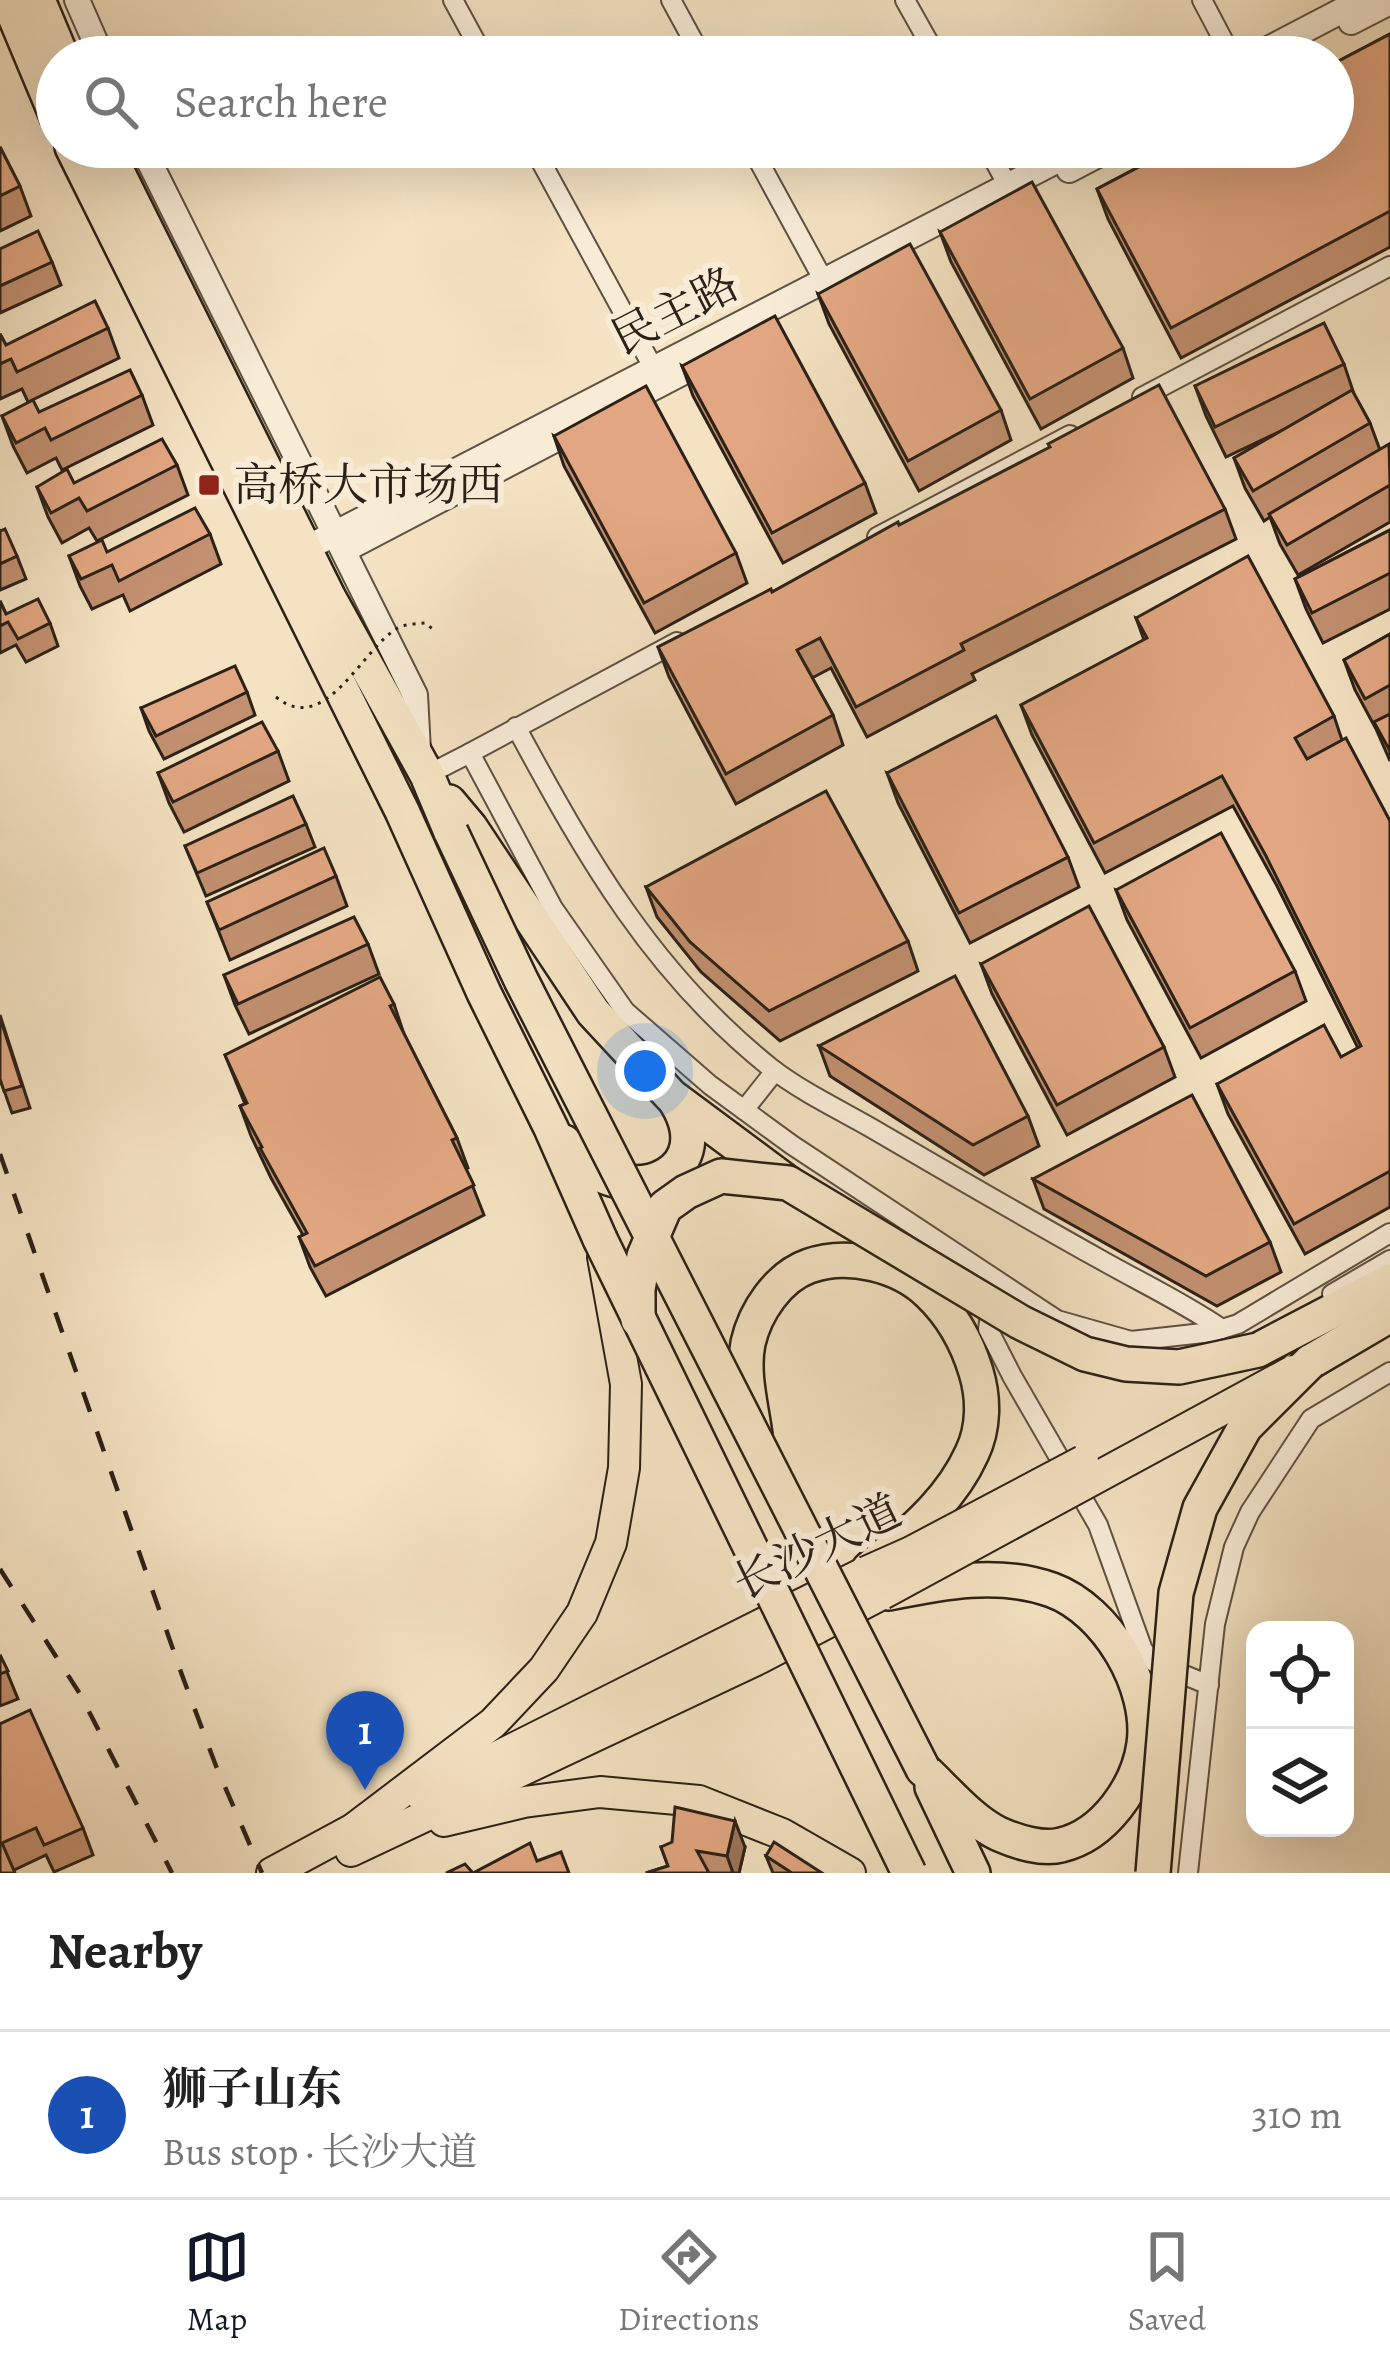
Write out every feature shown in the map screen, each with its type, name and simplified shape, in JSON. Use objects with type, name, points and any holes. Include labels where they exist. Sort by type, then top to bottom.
[{"type":"highway","points":[[8,0],[36,67]]},
{"type":"highway","points":[[38,0],[53,36]]},
{"type":"highway","points":[[82,168],[402,812],[638,1321],[909,1873]]},
{"type":"highway","points":[[115,168],[304,549],[422,766],[460,829],[593,1012],[671,1096],[685,1116],[689,1133],[687,1150],[669,1176],[650,1183],[605,1176],[584,1165],[551,1128]]},
{"type":"highway","points":[[460,829],[520,980],[973,1873]]},
{"type":"highway","points":[[671,1096],[788,1183],[1020,1322],[1085,1354],[1126,1364],[1178,1367],[1390,1281]]},
{"type":"highway","points":[[638,1321],[644,1256],[665,1207],[721,1176],[788,1183]]},
{"type":"highway","points":[[757,1442],[746,1372],[748,1343],[781,1282],[809,1265],[874,1263],[927,1291],[956,1324],[980,1384],[982,1416],[975,1448],[936,1510],[874,1583]]},
{"type":"highway","points":[[1153,1873],[1176,1593],[1200,1508],[1245,1426],[1310,1362],[1390,1315]]},
{"type":"highway","points":[[874,1583],[977,1579],[1052,1590],[1082,1606],[1113,1638],[1144,1708],[1144,1742],[1126,1792],[1110,1815],[1085,1836],[1058,1846],[1029,1844],[996,1833],[923,1769]]},
{"type":"main road","points":[[308,1873],[368,1832],[493,1724],[544,1669],[582,1613],[611,1543],[625,1468],[626,1384],[600,1239]]},
{"type":"main road","name":"长沙大道","points":[[874,1583],[911,1552],[1246,1342]]},
{"type":"main road","points":[[272,1873],[760,1658],[874,1583],[1310,1362]]},
{"type":"main road","points":[[368,1832],[600,1792],[699,1801],[782,1834],[850,1873]]},
{"type":"street","points":[[77,0],[93,36]]},
{"type":"street","points":[[453,0],[473,36]]},
{"type":"street","points":[[670,0],[690,36]]},
{"type":"street","points":[[905,0],[925,36]]},
{"type":"street","points":[[1202,0],[1221,36]]},
{"type":"street","points":[[1293,36],[1362,0]]},
{"type":"street","points":[[1325,36],[1390,2]]},
{"type":"street","points":[[153,168],[415,695],[422,766],[470,753],[704,628]]},
{"type":"street","points":[[544,168],[654,369]]},
{"type":"street","points":[[762,168],[824,281]]},
{"type":"street","points":[[998,168],[1008,186]]},
{"type":"street","name":"民主路","points":[[340,542],[654,369],[1043,168]]},
{"type":"street","name":"民主路","points":[[304,549],[340,542],[1073,168]]},
{"type":"street","points":[[1120,408],[1390,266]]},
{"type":"street","points":[[870,540],[1078,430]]},
{"type":"street","points":[[516,727],[576,839],[628,918],[719,1022],[775,1071],[1246,1342]]},
{"type":"street","points":[[470,753],[553,908],[625,1011],[744,1110],[1057,1320],[1131,1341],[1246,1342],[1390,1233]]},
{"type":"street","points":[[744,1110],[775,1071]]},
{"type":"street","points":[[1246,1342],[1260,1325],[1286,1322],[1390,1260]]},
{"type":"street","points":[[994,1278],[988,1329],[1098,1526],[1143,1650],[1155,1663],[1209,1685]]},
{"type":"street","points":[[1188,1873],[1216,1624],[1234,1547],[1250,1512],[1311,1418],[1390,1372]]},
{"type":"path","points":[[276,697],[296,709],[317,706],[397,628],[424,623],[434,630]]},
{"type":"building","points":[[1390,34],[1390,211],[1171,328],[1097,189],[1137,168],[1354,168],[1354,53]]},
{"type":"building","points":[[0,147],[20,186],[0,196]]},
{"type":"building","points":[[1032,182],[1123,348],[1030,399],[940,232]]},
{"type":"building","points":[[38,231],[52,262],[0,286],[0,249]]},
{"type":"building","points":[[910,244],[1001,410],[908,461],[818,294]]},
{"type":"building","points":[[95,301],[108,328],[17,372],[11,359],[0,364],[0,334],[6,345]]},
{"type":"building","points":[[775,316],[865,483],[772,533],[682,366]]},
{"type":"building","points":[[1324,323],[1344,364],[1215,427],[1195,386]]},
{"type":"building","points":[[130,370],[142,395],[51,440],[45,428],[16,443],[2,416],[33,400],[39,412]]},
{"type":"building","points":[[1159,385],[1225,509],[961,644],[964,650],[856,707],[820,638],[797,650],[833,715],[726,774],[658,647],[1050,447],[1048,444]]},
{"type":"building","points":[[646,386],[736,553],[644,603],[554,436]]},
{"type":"building","points":[[1352,390],[1370,423],[1253,491],[1234,458]]},
{"type":"building","points":[[162,439],[177,465],[87,511],[79,498],[51,513],[37,487],[67,469],[74,483]]},
{"type":"building","points":[[1389,444],[1390,485],[1287,545],[1269,514]]},
{"type":"building","points":[[195,508],[210,534],[119,581],[112,565],[81,579],[69,556],[102,540],[107,552]]},
{"type":"building","points":[[5,529],[17,556],[0,564],[0,531]]},
{"type":"building","points":[[1390,530],[1390,573],[1312,613],[1295,579]]},
{"type":"building","points":[[1248,556],[1334,716],[1295,738],[1307,759],[1346,738],[1390,821],[1390,1171],[1294,1224],[1217,1084],[1324,1025],[1341,1057],[1361,1046],[1266,856],[1222,776],[1094,843],[1021,705],[1147,638],[1136,618]]},
{"type":"building","points":[[38,599],[50,623],[18,639],[8,622],[0,626],[0,601],[6,614]]},
{"type":"building","points":[[1390,634],[1390,685],[1365,699],[1344,660]]},
{"type":"building","points":[[235,666],[247,692],[156,736],[141,708]]},
{"type":"building","points":[[1390,714],[1390,751],[1374,722]]},
{"type":"building","points":[[996,716],[1068,857],[959,913],[887,773]]},
{"type":"building","points":[[262,722],[278,751],[173,802],[158,773]]},
{"type":"building","points":[[826,791],[908,941],[769,1011],[690,942],[646,887]]},
{"type":"building","points":[[293,796],[306,824],[197,873],[185,846]]},
{"type":"building","points":[[1221,833],[1295,971],[1190,1028],[1116,890]]},
{"type":"building","points":[[324,848],[336,876],[219,930],[207,902]]},
{"type":"building","points":[[1089,906],[1164,1047],[1057,1105],[981,964]]},
{"type":"building","points":[[354,917],[368,944],[238,1004],[224,975]]},
{"type":"building","points":[[955,976],[1028,1116],[973,1145],[819,1046]]},
{"type":"building","points":[[380,977],[457,1138],[452,1140],[474,1185],[315,1266],[299,1237],[307,1233],[240,1106],[247,1103],[225,1055]]},
{"type":"building","points":[[0,1018],[22,1086],[4,1091],[0,1079]]},
{"type":"building","points":[[1192,1095],[1270,1242],[1206,1276],[1033,1179]]},
{"type":"building","points":[[30,1710],[83,1828],[44,1845],[36,1828],[2,1843],[15,1873],[0,1873],[0,1724]]},
{"type":"building","points":[[675,1807],[735,1821],[727,1856],[697,1851],[709,1873],[646,1873],[668,1866],[661,1847],[672,1842]]},
{"type":"building","points":[[774,1842],[822,1873],[792,1873],[766,1856]]},
{"type":"building","points":[[530,1843],[537,1861],[561,1852],[569,1873],[473,1873]]},
{"type":"building","points":[[465,1864],[473,1873],[446,1873]]},
{"type":"railway","points":[[0,1154],[182,1675],[262,1873]]},
{"type":"railway","points":[[0,1569],[80,1694],[172,1873]]},
{"type":"place","name":"高桥大市场西","points":[[209,485]]},
{"type":"place","name":"狮子山东","points":[[365,1790]]}]
